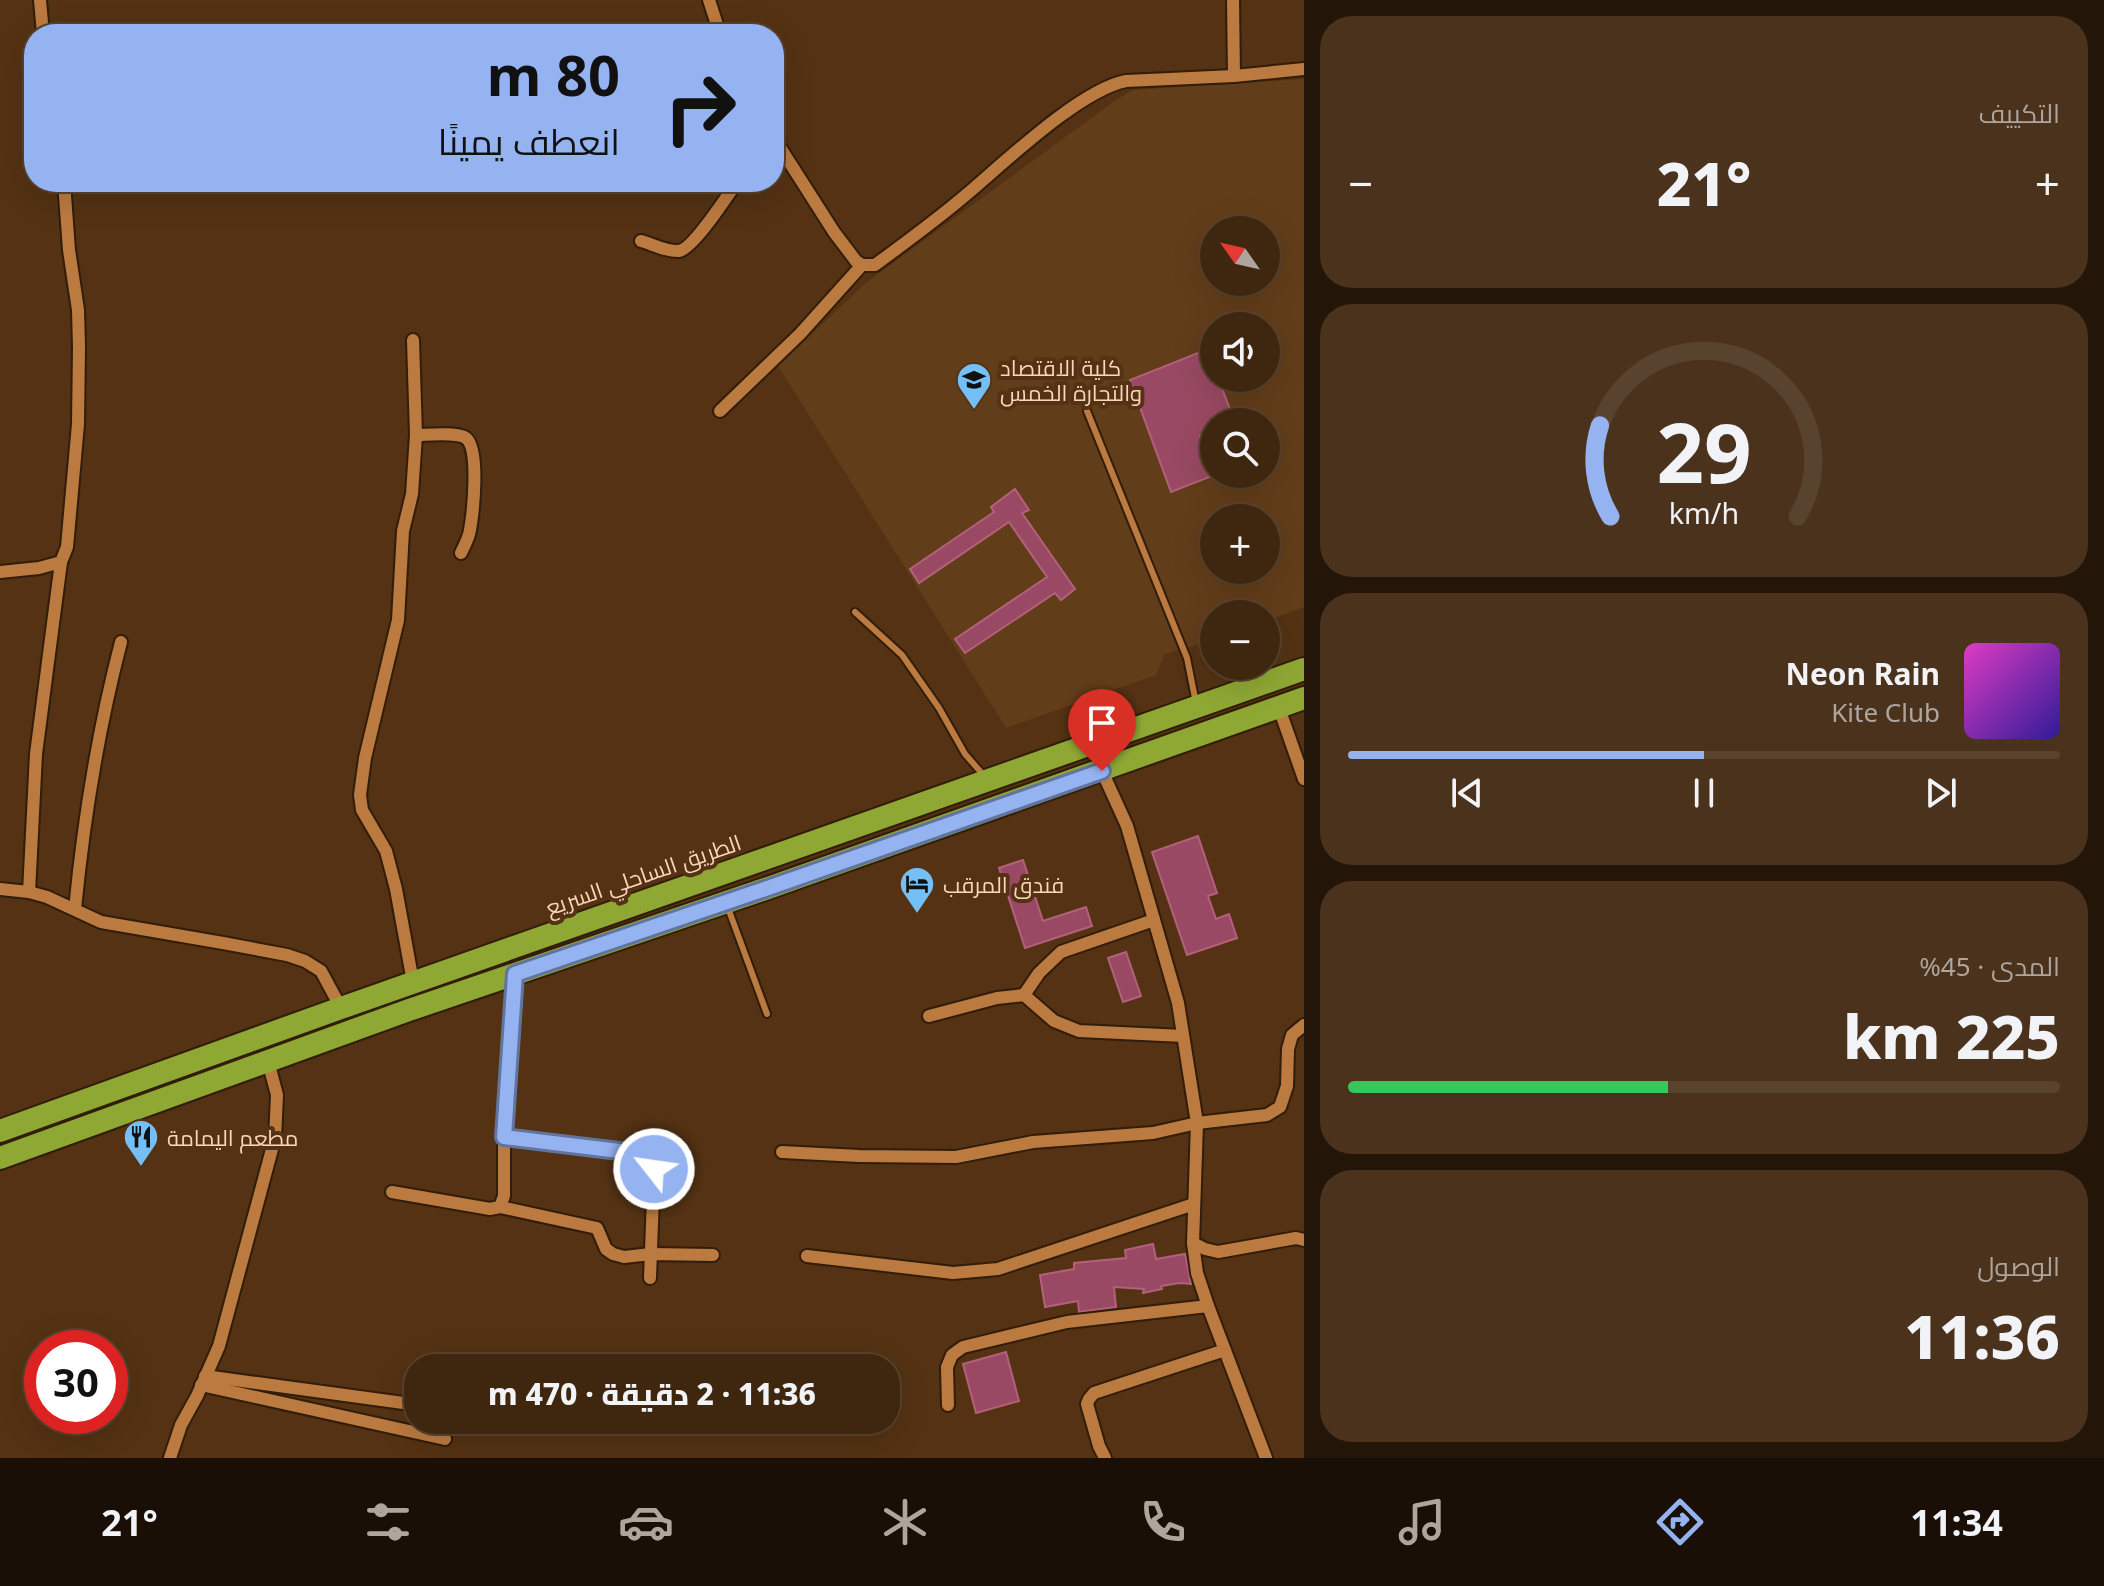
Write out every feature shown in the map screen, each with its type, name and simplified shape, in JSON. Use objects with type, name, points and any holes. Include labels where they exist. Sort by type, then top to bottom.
[{"type":"highway","name":"الطريق الساحلي السريع","points":[[0,1131],[413,982],[1304,669]]},
{"type":"highway","points":[[0,1158],[1304,698]]},
{"type":"street","points":[[40,0],[42,24]]},
{"type":"street","points":[[709,0],[717,24]]},
{"type":"street","points":[[1233,0],[1234,76]]},
{"type":"street","points":[[784,154],[856,261],[862,265],[875,265],[1078,104],[1111,84],[1304,69]]},
{"type":"street","points":[[29,892],[36,754],[61,562],[67,547],[76,440],[78,310],[65,192]]},
{"type":"street","points":[[641,241],[675,251],[684,249],[699,235],[730,192]]},
{"type":"street","points":[[720,411],[800,334],[862,265]]},
{"type":"street","points":[[413,340],[416,435],[412,494],[403,531],[398,620],[365,758],[360,795],[362,810],[386,851],[413,982]]},
{"type":"street","points":[[416,435],[458,435],[470,444],[475,469],[470,533],[461,553]]},
{"type":"street","points":[[0,572],[61,562]]},
{"type":"street","points":[[75,909],[82,834],[95,754],[121,642]]},
{"type":"street","points":[[1279,708],[1304,779]]},
{"type":"street","points":[[1102,771],[1127,826],[1178,1003],[1197,1123],[1193,1243],[1197,1273],[1266,1458]]},
{"type":"street","points":[[0,889],[29,892],[101,922],[287,955],[305,961],[321,971],[341,1008]]},
{"type":"street","points":[[1024,995],[1039,973],[1061,952],[1154,920]]},
{"type":"street","points":[[500,1207],[504,1196],[504,1137],[515,974]]},
{"type":"street","points":[[929,1016],[997,998],[1024,995],[1054,1021],[1079,1031],[1183,1036]]},
{"type":"street","points":[[782,1152],[956,1157],[1033,1142],[1153,1133],[1197,1123],[1267,1115],[1280,1107],[1287,1086],[1288,1049],[1292,1035],[1304,1025]]},
{"type":"street","points":[[170,1458],[181,1425],[219,1346],[275,1138],[277,1095],[268,1061]]},
{"type":"street","points":[[504,1137],[644,1154],[651,1159],[654,1169],[650,1278]]},
{"type":"street","points":[[392,1192],[490,1209],[500,1207],[597,1228],[606,1249],[624,1257],[713,1255]]},
{"type":"street","points":[[807,1256],[953,1273],[998,1269],[1194,1204]]},
{"type":"street","points":[[1193,1243],[1218,1252],[1296,1238],[1304,1240]]},
{"type":"street","points":[[948,1405],[947,1367],[952,1355],[963,1347],[1067,1322],[1208,1306]]},
{"type":"street","points":[[1105,1458],[1087,1404],[1094,1393],[1225,1350]]},
{"type":"street","points":[[203,1380],[404,1403]]},
{"type":"street","points":[[203,1380],[445,1439]]},
{"type":"lane","points":[[1087,411],[1187,658],[1197,707]]},
{"type":"lane","points":[[855,612],[902,655],[939,708],[965,754],[988,780]]},
{"type":"lane","points":[[726,903],[767,1014]]},
{"type":"shaded area","name":"كلية الاقتصاد والتجارة الخمس","points":[[1304,79],[1304,607],[1280,616],[1280,600],[1200,600],[1200,644],[1165,654],[1156,675],[1006,728],[778,366],[867,282],[1133,90]]},
{"type":"building","points":[[1200,352],[1200,392],[1223,392],[1230,408],[1200,408],[1200,481],[1171,492],[1130,380]]},
{"type":"building","points":[[1015,489],[1029,510],[1022,513],[1075,589],[1061,600],[1055,593],[965,653],[955,639],[1047,577],[1009,522],[919,583],[910,569],[994,512],[991,507]]},
{"type":"building","points":[[1198,836],[1217,893],[1208,896],[1216,919],[1229,914],[1237,938],[1187,955],[1152,852]]},
{"type":"building","points":[[1023,860],[1043,921],[1086,907],[1092,926],[1025,948],[999,868]]},
{"type":"building","points":[[1126,952],[1141,996],[1123,1002],[1108,958]]},
{"type":"building","points":[[1153,1244],[1156,1259],[1185,1254],[1191,1284],[1161,1286],[1162,1289],[1143,1293],[1144,1289],[1114,1287],[1116,1307],[1079,1312],[1078,1301],[1045,1307],[1040,1275],[1074,1269],[1074,1263],[1126,1258],[1125,1250]]},
{"type":"building","points":[[1006,1352],[1019,1401],[976,1413],[963,1364]]},
{"type":"place","name":"كلية الاقتصاد والتجارة الخمس","points":[[974,411]]},
{"type":"place","name":"فندق المرقب","points":[[917,915]]},
{"type":"place","name":"مطعم اليمامة","points":[[141,1168]]},
{"type":"route","points":[[654,1169],[651,1159],[644,1154],[504,1137],[515,974],[1102,771]]}]
